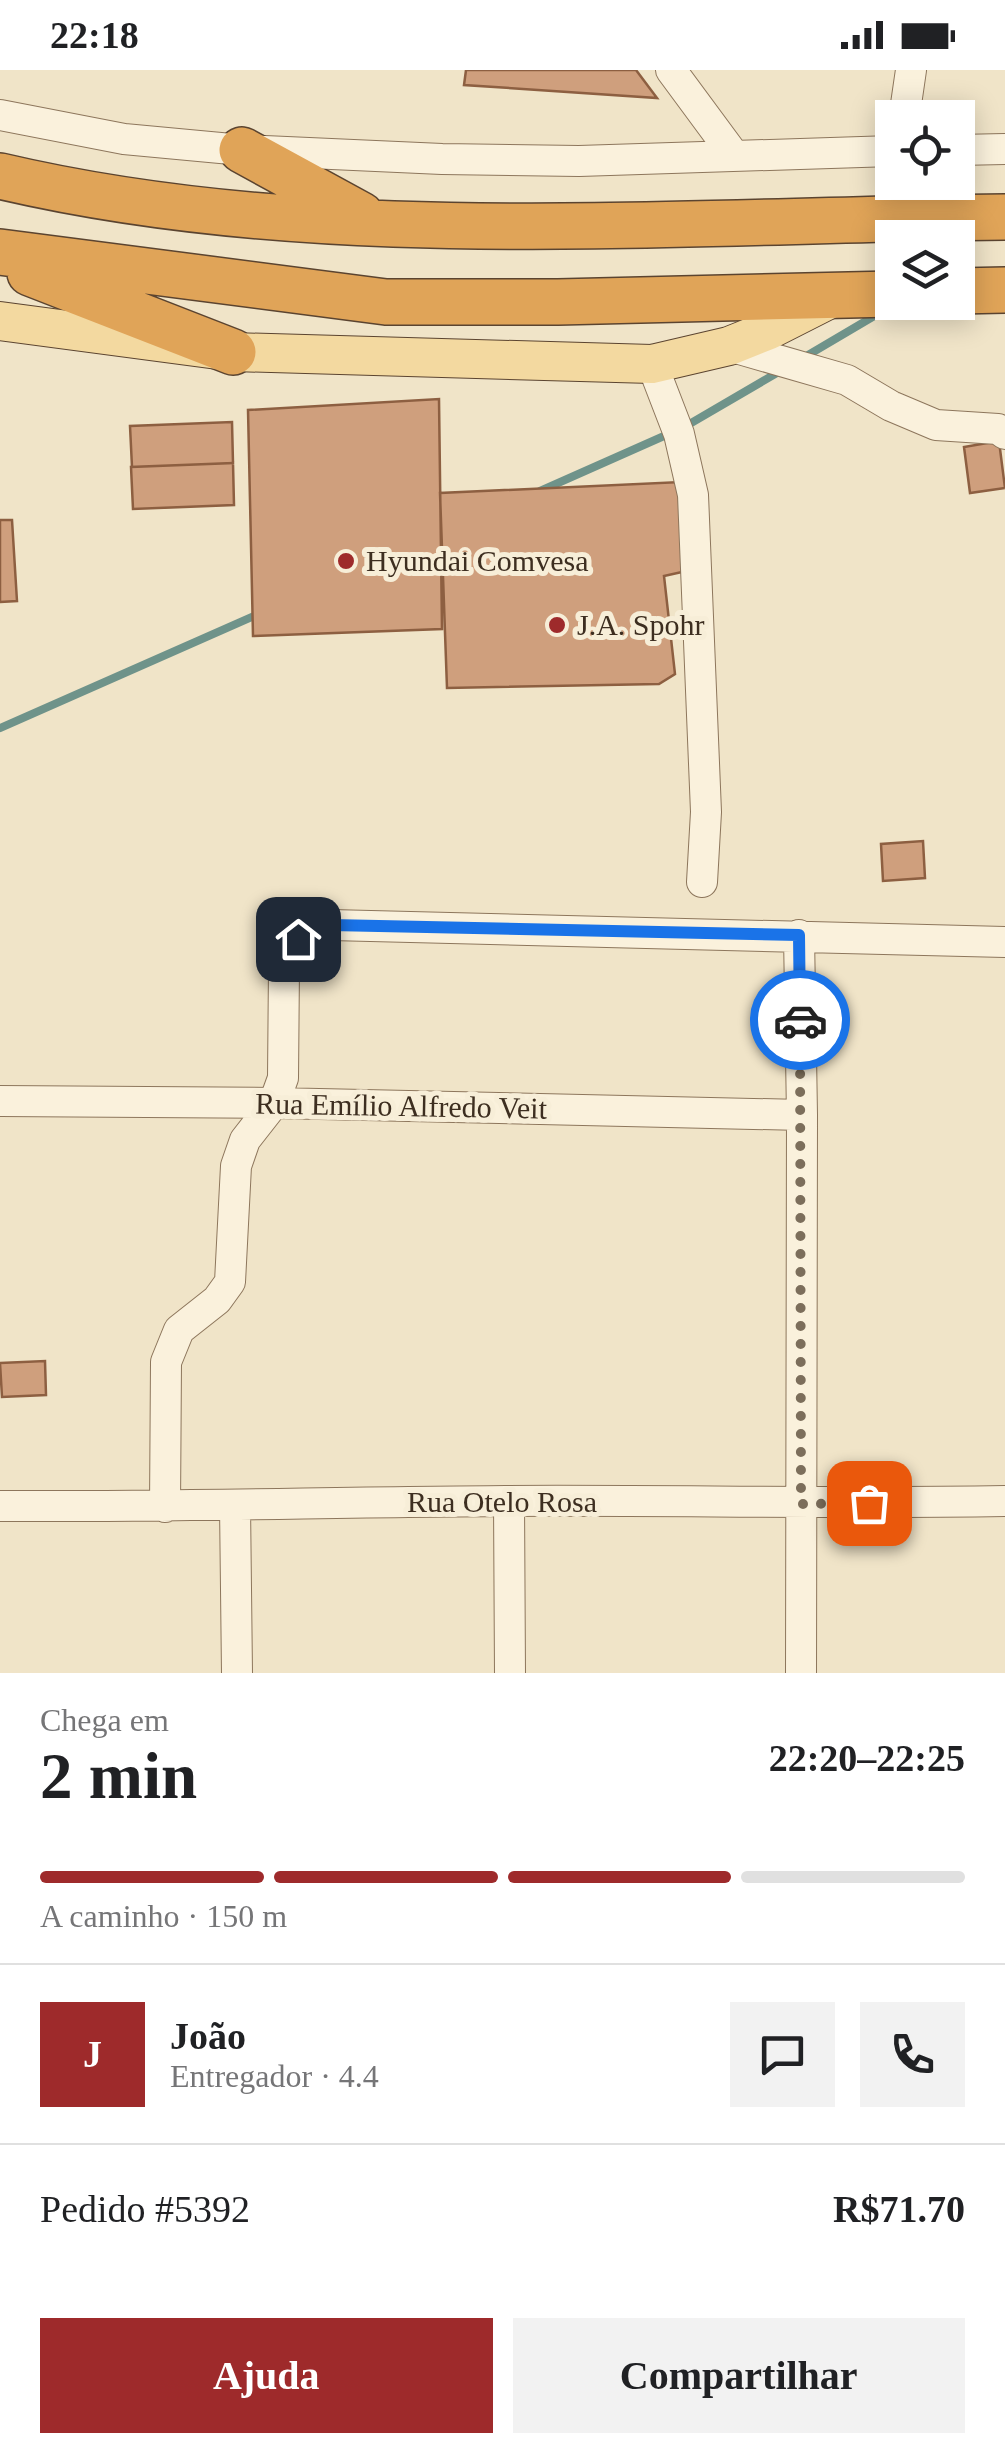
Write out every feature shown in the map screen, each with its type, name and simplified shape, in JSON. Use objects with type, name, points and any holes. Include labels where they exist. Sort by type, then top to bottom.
[{"type":"highway","points":[[242,150],[376,223]]},
{"type":"highway","points":[[0,176],[198,208],[376,223],[561,225],[1005,217]]},
{"type":"highway","points":[[0,252],[386,302],[875,295]]},
{"type":"highway","points":[[0,262],[233,352]]},
{"type":"highway","points":[[975,291],[1005,290]]},
{"type":"main road","points":[[0,322],[233,352],[652,364],[729,346],[836,296]]},
{"type":"street","points":[[671,70],[733,154]]},
{"type":"street","points":[[906,100],[910,70]]},
{"type":"street","points":[[0,115],[124,139],[242,150],[442,160],[580,161],[875,151]]},
{"type":"street","points":[[975,150],[1005,150]]},
{"type":"street","points":[[729,346],[847,380],[891,406],[936,425],[998,429],[1005,434]]},
{"type":"street","points":[[652,364],[680,434],[693,495],[706,812],[702,882]]},
{"type":"street","points":[[166,1508],[166,1362],[179,1330],[217,1300],[230,1282],[236,1166],[245,1140],[274,1103],[283,1078],[284,967],[298,939],[331,925],[1005,942]]},
{"type":"street","points":[[799,935],[801,1673]]},
{"type":"street","name":"Rua Emílio Alfredo Veit","points":[[0,1101],[802,1115]]},
{"type":"street","points":[[508,1501],[510,1673]]},
{"type":"street","name":"Rua Otelo Rosa","points":[[0,1506],[1005,1502]]},
{"type":"street","points":[[236,1505],[238,1673]]},
{"type":"building","points":[[466,70],[636,70],[657,98],[464,85]]},
{"type":"building","name":"Hyundai Comvesa","points":[[439,399],[442,629],[253,636],[248,410]]},
{"type":"building","points":[[232,422],[233,463],[132,467],[130,426]]},
{"type":"building","points":[[999,441],[1005,488],[970,493],[964,447]]},
{"type":"building","points":[[233,463],[234,505],[133,509],[131,467]]},
{"type":"building","name":"J.A. Spohr","points":[[681,482],[682,572],[664,576],[675,674],[659,684],[447,688],[440,493]]},
{"type":"building","points":[[0,520],[12,520],[17,601],[0,602]]},
{"type":"building","points":[[923,841],[925,878],[883,881],[881,844]]},
{"type":"building","points":[[45,1361],[46,1395],[2,1397],[0,1363]]},
{"type":"waterway","points":[[803,358],[875,316]]},
{"type":"waterway","points":[[686,426],[782,370]]},
{"type":"waterway","points":[[540,491],[673,432]]},
{"type":"waterway","points":[[0,728],[261,613]]},
{"type":"way so far","points":[[800,1020],[801,1504],[869,1503]]},
{"type":"place","name":"Hyundai Comvesa","points":[[346,561]]},
{"type":"place","name":"J.A. Spohr","points":[[557,625]]},
{"type":"route","points":[[298,939],[331,925],[799,935],[800,1020]]}]
